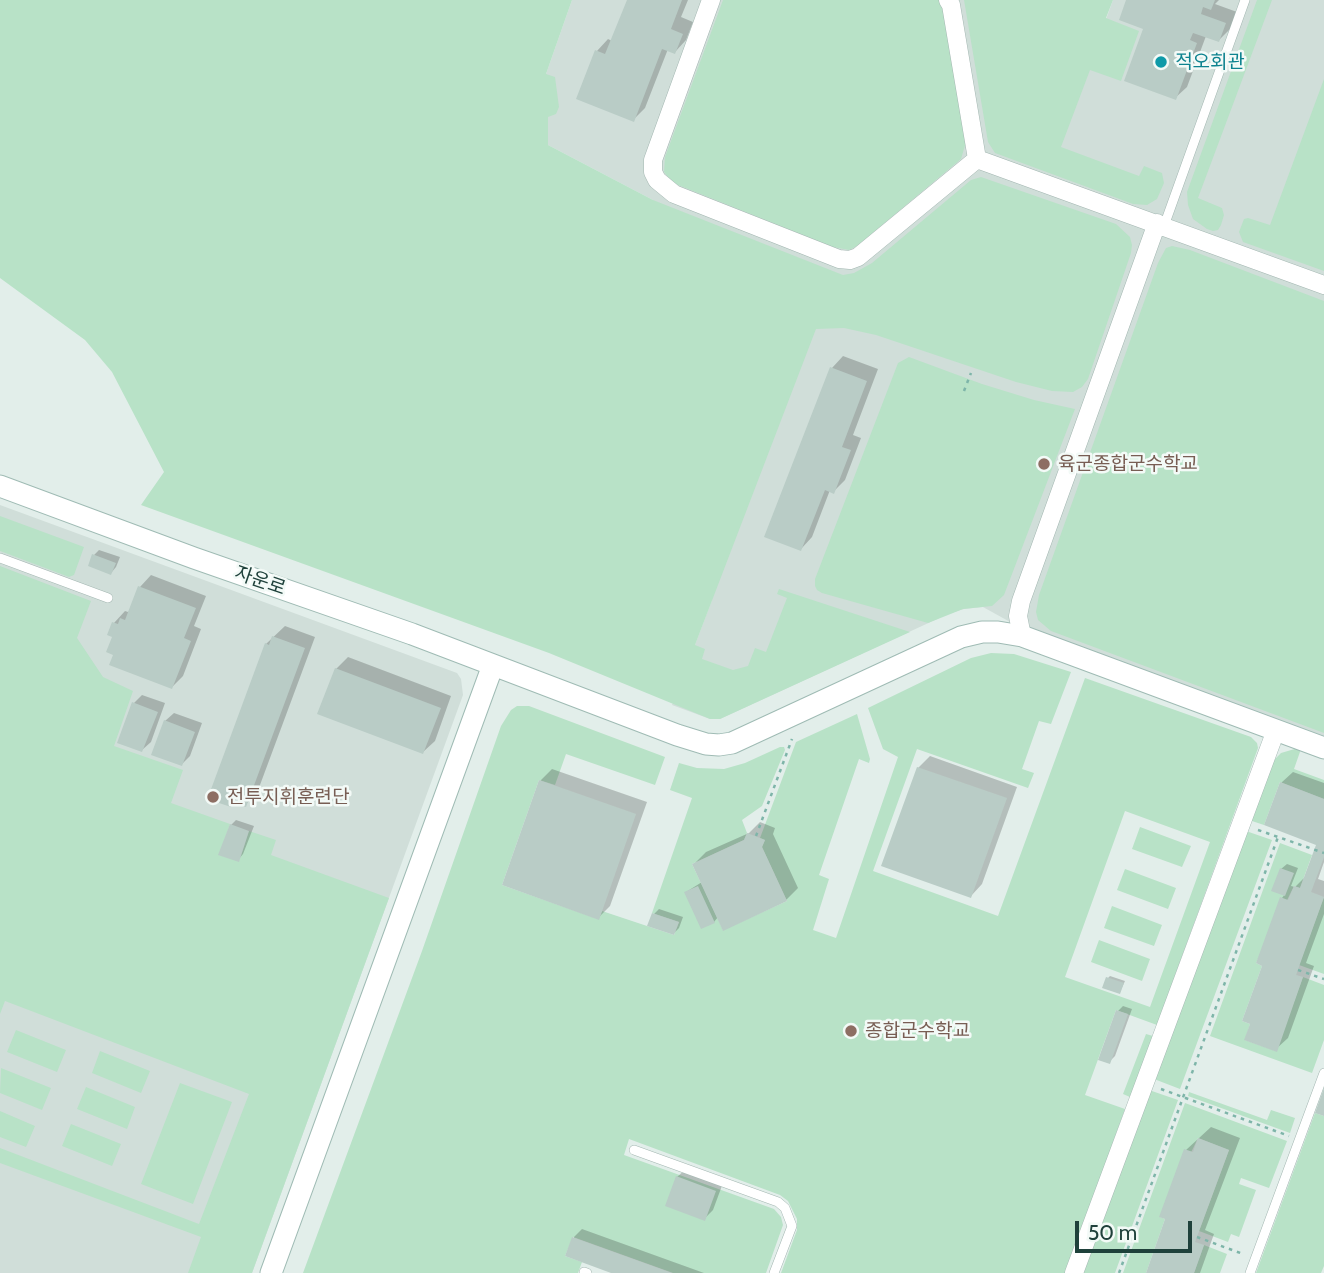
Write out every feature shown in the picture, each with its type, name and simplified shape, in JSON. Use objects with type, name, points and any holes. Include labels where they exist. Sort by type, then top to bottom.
[{"type":"street","points":[[711,0],[653,160],[653,172],[657,180],[674,194],[839,259],[850,260],[859,257],[977,159]]},
{"type":"street","points":[[948,0],[977,159]]},
{"type":"street","points":[[977,159],[1324,285]]},
{"type":"street","points":[[1023,636],[1018,623],[1019,607],[1161,225]]},
{"type":"street","name":"자운로","points":[[0,486],[706,744],[719,745],[743,738],[961,637],[982,632]]},
{"type":"street","points":[[982,632],[1019,607]]},
{"type":"street","points":[[982,632],[1007,632],[1023,636],[1324,748]]},
{"type":"street","points":[[271,1273],[493,665]]},
{"type":"street","points":[[1074,1273],[1276,730]]},
{"type":"lane","points":[[1161,225],[1245,0]]},
{"type":"lane","points":[[0,558],[108,598]]},
{"type":"lane","points":[[1250,1273],[1324,1073]]},
{"type":"lane","points":[[634,1150],[778,1202],[785,1208],[792,1226],[774,1273]]},
{"type":"path","points":[[964,391],[971,373]]},
{"type":"path","points":[[756,836],[792,739]]},
{"type":"path","points":[[1241,824],[1324,853]]},
{"type":"path","points":[[1119,1273],[1278,837]]},
{"type":"path","points":[[1298,970],[1324,979]]},
{"type":"path","points":[[1144,1083],[1299,1140]]},
{"type":"path","points":[[1197,1237],[1256,1258]]},
{"type":"shaded area","name":"육군종합군수학교","points":[[572,0],[972,0],[1096,47],[1113,0],[1324,0],[1324,743],[1030,633],[983,607],[948,614],[720,719],[710,719],[672,705],[712,600],[653,200],[548,145],[546,74]]},
{"type":"shaded area","name":"전투지휘훈련단","points":[[0,505],[457,673],[461,679],[463,695],[252,1273],[0,1273]]},
{"type":"green space","points":[[0,0],[572,0],[546,74],[555,77],[559,107],[556,114],[548,117],[548,145],[653,200],[843,275],[854,273],[872,263],[971,180],[981,177],[1116,224],[1130,237],[1131,253],[1088,379],[1082,387],[1073,392],[1052,391],[1016,382],[876,335],[844,328],[816,329],[695,645],[705,649],[702,659],[733,670],[748,666],[755,648],[766,652],[787,598],[777,594],[779,589],[910,632],[720,719],[710,719],[549,653],[141,505],[164,472],[112,372],[85,340],[0,278]]},
{"type":"green space","points":[[723,0],[942,0],[966,142],[961,159],[849,250],[833,247],[673,183],[664,172],[665,157]]},
{"type":"green space","points":[[964,0],[1113,0],[1106,18],[1139,31],[1121,81],[1090,70],[1061,147],[1139,176],[1144,166],[1162,173],[1164,183],[1157,199],[1147,205],[1133,204],[995,153],[988,142]]},
{"type":"green space","points":[[1257,0],[1272,0],[1198,198],[1222,208],[1224,215],[1221,225],[1218,230],[1213,231],[1193,219],[1187,192]]},
{"type":"green space","points":[[1324,79],[1324,271],[1243,242],[1239,232],[1244,219],[1248,218],[1270,225]]},
{"type":"green space","points":[[1172,246],[1190,250],[1324,301],[1324,733],[1051,631],[1038,620],[1036,612],[1039,595],[1158,263],[1166,248]]},
{"type":"green space","points":[[909,357],[982,384],[1075,409],[1004,595],[992,606],[963,609],[928,623],[822,593],[815,586],[815,579],[898,363]]},
{"type":"green space","points":[[0,516],[84,547],[74,575],[69,577],[0,551]]},
{"type":"green space","points":[[0,566],[91,601],[77,638],[103,677],[133,691],[114,746],[183,770],[171,803],[230,824],[219,855],[239,861],[249,831],[276,840],[271,855],[389,898],[252,1273],[188,1273],[201,1237],[0,1163],[0,1148],[199,1224],[249,1094],[5,1001],[0,1014]]},
{"type":"green space","name":"종합군수학교","points":[[991,653],[1014,654],[1071,672],[1051,724],[1039,721],[1022,769],[1034,773],[1028,788],[917,749],[873,871],[998,916],[1085,678],[1251,737],[1258,748],[1157,1025],[1116,1010],[1085,1095],[1125,1109],[1066,1273],[781,1273],[797,1230],[797,1219],[788,1201],[780,1195],[629,1139],[624,1155],[774,1209],[781,1217],[783,1225],[766,1273],[673,1273],[573,1237],[565,1256],[582,1262],[578,1273],[303,1273],[422,951],[501,726],[511,710],[517,706],[529,706],[665,757],[655,785],[566,754],[555,785],[539,780],[502,885],[598,919],[602,911],[674,935],[679,922],[652,913],[692,798],[670,790],[679,763],[697,768],[724,769],[780,747],[785,750],[762,806],[742,820],[747,833],[744,840],[692,864],[723,930],[787,901],[762,847],[765,840],[760,838],[796,742],[857,714],[870,759],[869,763],[859,759],[819,875],[829,879],[813,930],[836,938],[898,757],[883,749],[868,708],[971,658]],"holes":[[[1125,811],[1210,842],[1150,1007],[1065,977]]]},
{"type":"green space","points":[[1301,749],[1294,769],[1324,780],[1324,799],[1280,782],[1264,825],[1249,820],[1271,763],[1281,753]]},
{"type":"green space","points":[[1140,827],[1191,846],[1182,867],[1132,849]]},
{"type":"green space","points":[[1246,831],[1272,840],[1180,1089],[1154,1079]]},
{"type":"green space","points":[[1280,843],[1312,855],[1300,888],[1294,886],[1256,963],[1262,966],[1242,1021],[1250,1024],[1245,1040],[1276,1051],[1303,977],[1324,985],[1324,1040],[1312,1073],[1210,1036]]},
{"type":"green space","points":[[1125,869],[1176,888],[1168,909],[1117,890]]},
{"type":"green space","points":[[1324,897],[1324,974],[1299,965]]},
{"type":"green space","points":[[1112,906],[1162,925],[1154,946],[1104,928]]},
{"type":"green space","points":[[1099,940],[1150,959],[1142,981],[1091,962]]},
{"type":"green space","points":[[16,1030],[66,1050],[57,1072],[7,1052]]},
{"type":"green space","points":[[1146,1034],[1153,1036],[1130,1097],[1123,1094]]},
{"type":"green space","points":[[100,1051],[150,1071],[141,1093],[92,1073]]},
{"type":"green space","points":[[1,1068],[51,1088],[42,1110],[0,1093]]},
{"type":"green space","points":[[180,1083],[232,1102],[193,1204],[141,1184]]},
{"type":"green space","points":[[86,1087],[135,1107],[127,1129],[77,1109]]},
{"type":"green space","points":[[1149,1090],[1178,1100],[1115,1273],[1082,1273]]},
{"type":"green space","points":[[1189,1092],[1267,1120],[1271,1110],[1295,1118],[1290,1133],[1188,1096]]},
{"type":"green space","points":[[1185,1103],[1287,1141],[1269,1188],[1241,1178],[1239,1184],[1256,1190],[1239,1237],[1231,1234],[1228,1242],[1199,1231],[1229,1150],[1198,1138],[1160,1217],[1165,1219],[1146,1273],[1123,1273]]},
{"type":"green space","points":[[0,1111],[35,1126],[26,1147],[0,1137]]},
{"type":"green space","points":[[1315,1113],[1324,1116],[1324,1266],[1321,1273],[1256,1273]]},
{"type":"green space","points":[[71,1124],[121,1144],[112,1166],[62,1146]]},
{"type":"green space","points":[[1204,1245],[1227,1254],[1220,1273],[1194,1273]]},
{"type":"building","points":[[627,0],[682,0],[671,29],[683,34],[675,54],[662,49],[634,122],[576,99],[595,50],[605,54]]},
{"type":"building","name":"적오회관","points":[[1126,0],[1215,0],[1211,10],[1203,7],[1201,14],[1226,23],[1219,42],[1193,33],[1190,40],[1197,43],[1176,100],[1124,81],[1143,29],[1119,20]]},
{"type":"building","points":[[830,367],[867,381],[842,447],[851,450],[834,494],[825,490],[801,551],[764,537]]},
{"type":"building","points":[[92,554],[116,563],[111,575],[88,566]]},
{"type":"building","points":[[138,586],[196,608],[184,638],[191,641],[172,689],[109,665],[113,655],[106,652],[112,637],[107,635],[112,622],[118,624],[120,618],[125,620]]},
{"type":"building","points":[[272,636],[305,648],[246,807],[233,802],[231,807],[213,801],[215,793],[210,792],[265,643],[269,645]]},
{"type":"building","points":[[335,668],[441,708],[423,754],[317,714]]},
{"type":"building","points":[[132,702],[158,712],[142,752],[117,743]]},
{"type":"building","points":[[164,720],[195,732],[182,766],[151,755]]},
{"type":"building","points":[[917,767],[1007,798],[971,898],[881,866]]},
{"type":"building","points":[[539,780],[636,814],[599,920],[502,885]]},
{"type":"building","points":[[1280,782],[1324,799],[1324,857],[1311,892],[1324,897],[1296,975],[1303,977],[1277,1052],[1244,1040],[1250,1024],[1242,1021],[1262,966],[1256,963],[1280,897],[1288,900],[1294,886],[1300,888],[1316,845],[1264,825]]},
{"type":"building","points":[[230,824],[249,831],[239,862],[218,855]]},
{"type":"building","points":[[747,833],[765,840],[762,847],[787,901],[723,931],[692,864],[744,840]]},
{"type":"building","points":[[1280,868],[1294,873],[1285,896],[1271,891]]},
{"type":"building","points":[[698,886],[715,923],[701,929],[684,892]]},
{"type":"building","points":[[652,913],[679,922],[674,935],[647,926]]},
{"type":"building","points":[[1106,977],[1124,983],[1120,994],[1102,988]]},
{"type":"building","points":[[1116,1010],[1128,1014],[1110,1064],[1098,1060]]},
{"type":"building","points":[[1324,1088],[1324,1116],[1315,1113]]},
{"type":"building","points":[[1198,1138],[1229,1150],[1195,1242],[1204,1245],[1194,1273],[1146,1273],[1165,1219],[1159,1217],[1184,1149],[1193,1152]]},
{"type":"building","points":[[676,1176],[716,1191],[705,1221],[665,1206]]},
{"type":"building","points":[[572,1237],[672,1273],[611,1273],[565,1256]]},
{"type":"place","name":"적오회관","points":[[1161,62]]},
{"type":"place","name":"육군종합군수학교","points":[[1044,464]]},
{"type":"place","name":"전투지휘훈련단","points":[[213,797]]},
{"type":"place","name":"종합군수학교","points":[[851,1031]]}]
